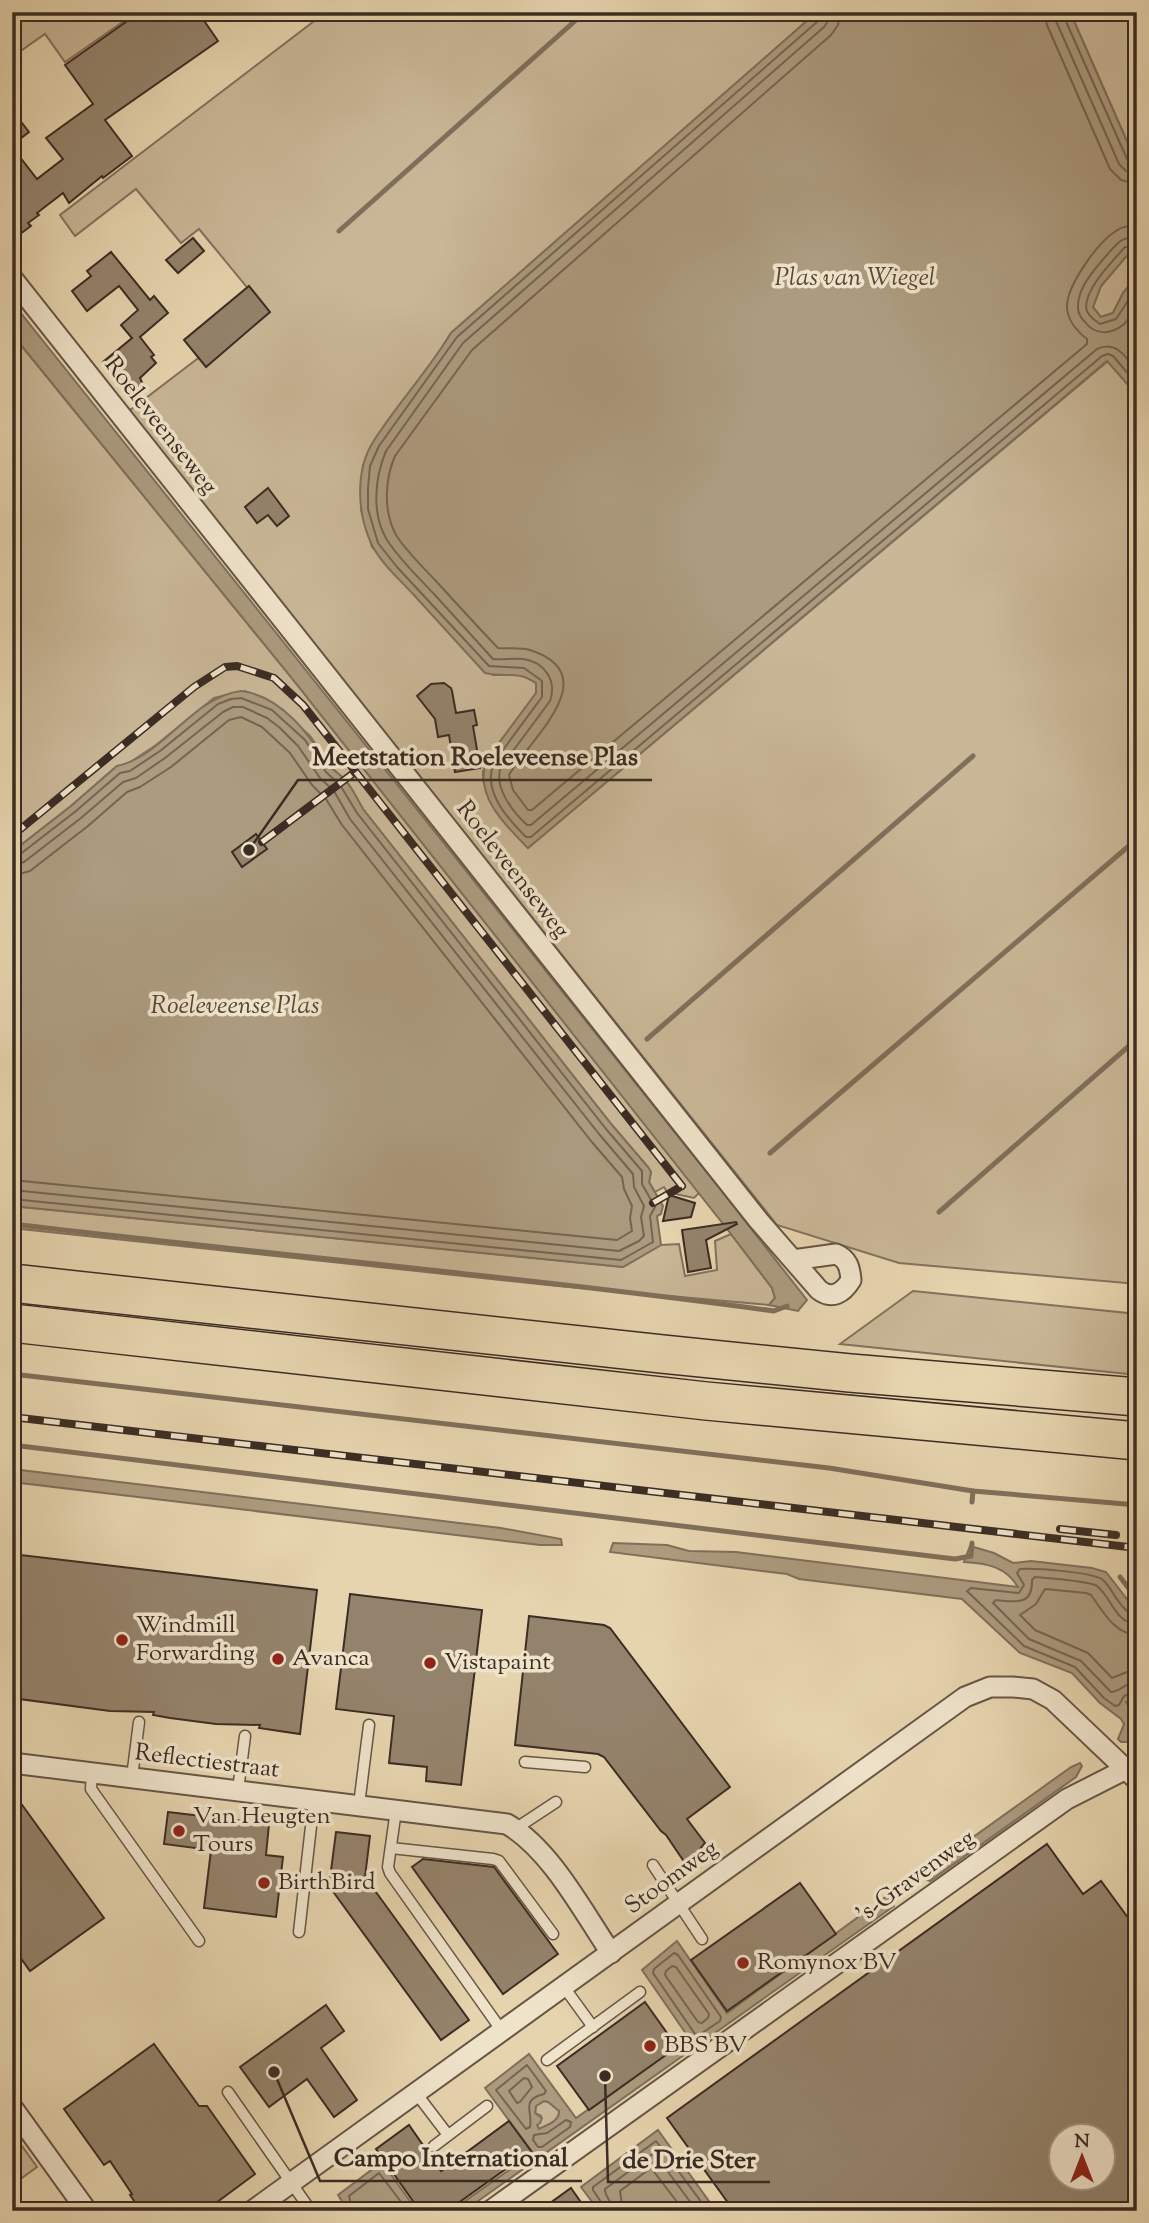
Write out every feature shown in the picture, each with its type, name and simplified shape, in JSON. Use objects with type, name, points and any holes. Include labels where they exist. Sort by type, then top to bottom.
[{"type":"highway","points":[[12,1283],[662,1354],[1137,1397]]},
{"type":"highway","points":[[12,1323],[706,1401],[1137,1441]]},
{"type":"street","name":"Roeleveenseweg","points":[[12,278],[750,1210],[793,1260]]},
{"type":"street","name":"Stoomweg","points":[[252,2211],[965,1697],[990,1688],[1013,1686],[1033,1689],[1053,1700],[1133,1771]]},
{"type":"street","name":"Reflectiestraat","points":[[12,1763],[507,1824],[542,1852],[611,1952]]},
{"type":"street","name":"'s-Gravenweg","points":[[490,2211],[1067,1799],[1133,1771]]},
{"type":"street","points":[[12,2107],[87,2211]]},
{"type":"lane","points":[[12,1731],[15,1709]]},
{"type":"lane","points":[[132,1777],[139,1722]]},
{"type":"lane","points":[[359,1805],[369,1725]]},
{"type":"lane","points":[[239,1790],[246,1736]]},
{"type":"lane","points":[[525,1762],[585,1767]]},
{"type":"lane","points":[[92,1772],[91,1789],[199,1941]]},
{"type":"lane","points":[[299,1933],[314,1800]]},
{"type":"lane","points":[[515,1829],[556,1802]]},
{"type":"lane","points":[[396,1810],[388,1867],[390,1873],[502,2031]]},
{"type":"lane","points":[[391,1848],[499,1861],[553,1934]]},
{"type":"lane","points":[[653,1865],[702,1939]]},
{"type":"lane","points":[[564,1987],[593,2027]]},
{"type":"lane","points":[[547,2060],[640,1992]]},
{"type":"lane","points":[[228,2092],[311,2211]]},
{"type":"lane","points":[[416,2093],[448,2135]]},
{"type":"lane","points":[[434,2146],[487,2106]]},
{"type":"shaded area","points":[[12,12],[137,12],[65,62],[45,34],[12,57]]},
{"type":"shaded area","points":[[326,12],[817,12],[451,333],[401,404],[363,465],[361,510],[372,547],[493,675],[522,675],[536,683],[536,693],[483,771],[483,781],[528,848],[1108,361],[1137,395],[1137,1284],[899,1263],[777,1225],[129,411],[264,308],[199,229],[181,243],[136,189],[75,236],[60,215]]},
{"type":"shaded area","points":[[1070,12],[1137,12],[1137,164]]},
{"type":"shaded area","points":[[1130,252],[1137,252],[1137,276],[1123,293],[1113,313],[1101,317],[1093,307],[1101,286]]},
{"type":"shaded area","points":[[12,334],[295,682],[699,1193],[694,1198],[667,1192],[664,1187],[655,1192],[649,1182],[651,1172],[648,1167],[363,809],[345,780],[332,768],[310,736],[275,704],[245,691],[214,698],[156,745],[126,765],[117,766],[12,852]]},
{"type":"shaded area","points":[[12,1206],[623,1267],[661,1245],[679,1244],[685,1276],[717,1270],[715,1241],[731,1234],[772,1288],[775,1298],[769,1305],[558,1286],[12,1228]]},
{"type":"shaded area","points":[[913,1291],[1137,1314],[1137,1375],[840,1344]]},
{"type":"shaded area","points":[[544,2101],[549,2102],[559,2114],[552,2122],[539,2129],[537,2124],[541,2116],[535,2113],[536,2106]]},
{"type":"shaded area","points":[[12,2132],[37,2167],[12,2185]]},
{"type":"water","name":"Plas van Wiegel","points":[[817,12],[1070,12],[1137,164],[1137,252],[1130,252],[1101,286],[1093,307],[1101,317],[1113,313],[1123,293],[1137,276],[1137,395],[1107,361],[528,848],[494,808],[484,785],[484,772],[487,759],[536,693],[536,683],[517,675],[485,673],[380,558],[367,533],[361,506],[361,479],[367,453],[451,333]]},
{"type":"water","points":[[12,302],[807,1300],[798,1311],[769,1305],[775,1298],[772,1288],[731,1234],[295,682],[12,334]]},
{"type":"water","name":"Roeleveense Plas","points":[[241,691],[269,700],[303,730],[330,766],[349,784],[363,809],[648,1167],[651,1172],[649,1182],[663,1206],[661,1214],[657,1216],[661,1245],[623,1267],[12,1206],[12,852],[117,766],[149,751],[208,704]]},
{"type":"water","points":[[12,1469],[501,1528],[561,1539],[562,1545],[540,1545],[12,1482]]},
{"type":"water","points":[[613,1543],[667,1545],[689,1551],[736,1552],[1018,1587],[1008,1575],[995,1567],[964,1562],[970,1546],[994,1553],[1013,1563],[1031,1561],[1106,1572],[1137,1612],[1137,1696],[1126,1702],[1137,1717],[1137,1742],[1121,1742],[1118,1739],[1124,1724],[1121,1719],[1100,1703],[1072,1673],[1020,1653],[962,1599],[610,1552]]},
{"type":"water","points":[[1080,1763],[1082,1766],[1076,1777],[930,1881],[925,1879],[923,1873]]},
{"type":"water","points":[[887,1896],[894,1906],[464,2211],[451,2211],[533,2153],[485,2088],[529,2054],[576,2118],[689,2038],[642,1970],[677,1941],[727,2013]],"holes":[[[544,2101],[559,2114],[552,2122],[539,2129],[537,2125],[542,2118],[535,2113],[536,2106]]]},
{"type":"water","points":[[658,2130],[716,2211],[599,2211],[581,2187]]},
{"type":"water","points":[[382,2162],[417,2211],[348,2211],[338,2195]]},
{"type":"building","points":[[140,12],[198,12],[218,41],[105,120],[132,156],[69,203],[63,193],[37,213],[39,215],[28,223],[31,226],[12,240],[12,147],[37,179],[63,159],[46,138],[93,104],[65,65]]},
{"type":"building","points":[[12,110],[29,132],[12,145]]},
{"type":"building","points":[[193,238],[204,251],[178,273],[166,260]]},
{"type":"building","points":[[111,252],[150,300],[154,296],[168,313],[140,337],[154,355],[151,357],[156,363],[140,378],[145,389],[134,399],[103,362],[132,338],[121,325],[138,310],[119,286],[87,311],[72,291],[91,276],[87,271]]},
{"type":"building","points":[[249,286],[270,312],[206,367],[184,340]]},
{"type":"building","points":[[268,488],[289,516],[277,526],[268,515],[257,523],[245,507]]},
{"type":"building","points":[[444,683],[451,688],[456,713],[474,710],[477,725],[473,726],[480,768],[455,772],[449,735],[438,737],[435,719],[417,696],[431,684]]},
{"type":"building","points":[[256,834],[267,849],[242,867],[232,852]]},
{"type":"building","points":[[669,1195],[695,1203],[691,1217],[663,1221]]},
{"type":"building","points":[[737,1224],[706,1240],[711,1268],[688,1272],[682,1230]]},
{"type":"building","points":[[12,1554],[317,1590],[300,1734],[259,1728],[260,1725],[216,1724],[153,1715],[154,1712],[110,1711],[12,1698]]},
{"type":"building","points":[[350,1594],[482,1610],[461,1785],[426,1781],[427,1767],[389,1763],[394,1716],[336,1709]]},
{"type":"building","points":[[529,1616],[610,1628],[730,1787],[687,1819],[705,1843],[685,1863],[604,1757],[598,1754],[515,1745]]},
{"type":"building","points":[[12,1791],[104,1918],[30,1971],[12,1946]]},
{"type":"building","points":[[168,1812],[269,1824],[266,1855],[283,1857],[276,1917],[204,1908],[211,1850],[164,1844]]},
{"type":"building","points":[[336,1832],[370,1836],[365,1877],[469,2020],[441,2040],[329,1886]]},
{"type":"building","points":[[1047,1844],[1083,1894],[1101,1881],[1137,1930],[1137,2211],[734,2211],[667,2118]]},
{"type":"building","points":[[423,1859],[494,1867],[558,1954],[503,1994],[412,1867]]},
{"type":"building","points":[[800,1883],[836,1934],[727,2011],[691,1960]]},
{"type":"building","points":[[645,2002],[677,2047],[589,2110],[557,2066]]},
{"type":"building","points":[[326,2005],[344,2031],[321,2048],[357,2100],[334,2117],[307,2079],[269,2107],[240,2067]]},
{"type":"building","points":[[154,2044],[199,2106],[207,2106],[255,2174],[205,2211],[141,2211],[110,2161],[104,2165],[64,2109]]},
{"type":"building","points":[[509,2121],[531,2151],[447,2211],[420,2211],[376,2149],[409,2125],[441,2171]]},
{"type":"building","points":[[571,2188],[587,2211],[539,2211]]},
{"type":"waterway","points":[[339,231],[585,12]]},
{"type":"waterway","points":[[647,1039],[973,756]]},
{"type":"waterway","points":[[770,1153],[1137,839]]},
{"type":"waterway","points":[[939,1212],[1137,1039]]},
{"type":"waterway","points":[[12,1224],[584,1287],[774,1311],[787,1306]]},
{"type":"waterway","points":[[12,1374],[829,1468],[973,1491],[1137,1505]]},
{"type":"waterway","points":[[12,1445],[955,1559],[971,1556],[972,1543]]},
{"type":"waterway","points":[[972,1502],[973,1491]]},
{"type":"waterway","points":[[1120,1577],[1137,1599]]},
{"type":"railway","points":[[12,836],[194,687],[225,667],[237,666],[274,678],[303,705],[682,1186],[653,1203]]},
{"type":"railway","points":[[262,842],[355,772]]},
{"type":"railway","points":[[12,1417],[1137,1548]]},
{"type":"railway","points":[[1060,1529],[1116,1535]]},
{"type":"place","name":"Meetstation Roeleveense Plas","points":[[249,850]]},
{"type":"place","name":"Windmill Forwarding","points":[[122,1640]]},
{"type":"place","name":"Avanca","points":[[278,1659]]},
{"type":"place","name":"Vistapaint","points":[[430,1663]]},
{"type":"place","name":"Van Heugten Tours","points":[[179,1831]]},
{"type":"place","name":"BirthBird","points":[[264,1883]]},
{"type":"place","name":"Romynox BV","points":[[743,1963]]},
{"type":"place","name":"BBS BV","points":[[650,2046]]},
{"type":"place","name":"Campo International","points":[[274,2072]]},
{"type":"place","name":"de Drie Ster","points":[[605,2076]]}]
